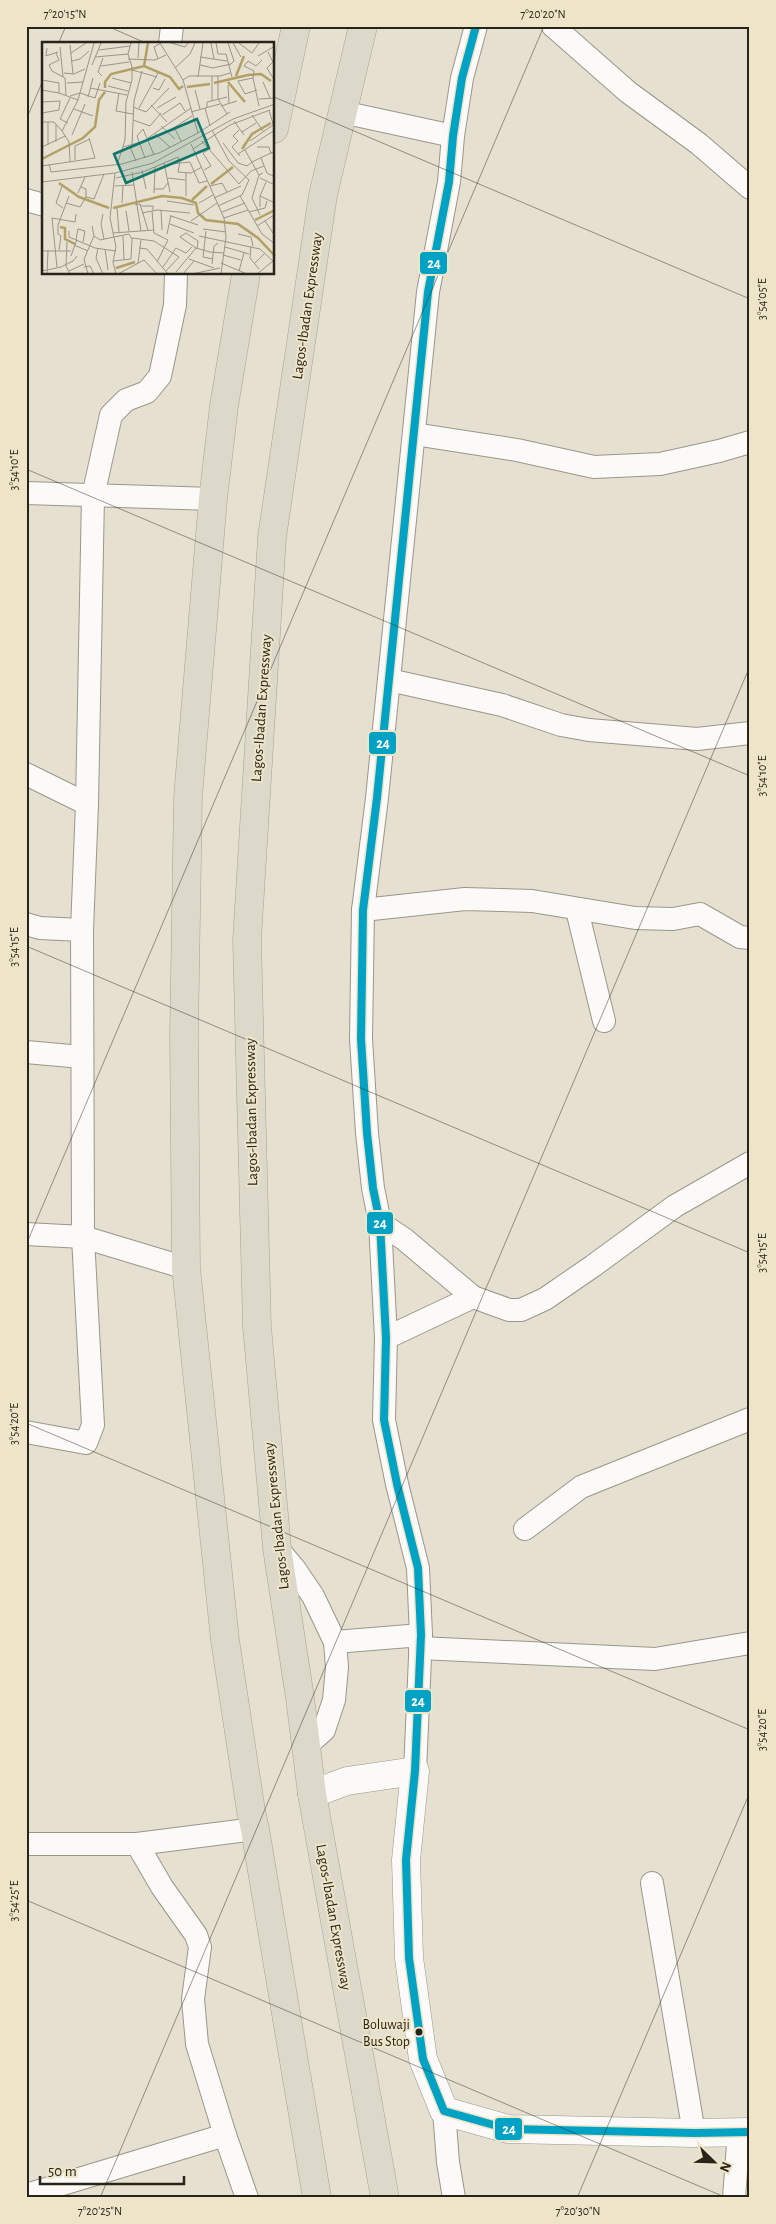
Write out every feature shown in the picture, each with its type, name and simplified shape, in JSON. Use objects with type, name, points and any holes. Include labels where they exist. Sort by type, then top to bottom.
[{"type":"highway","points":[[275,124],[296,26]]},
{"type":"highway","name":"Lagos-Ibadan Expressway","points":[[363,26],[323,195],[272,537],[247,940],[257,1327],[277,1548],[300,1698],[312,1794],[385,2198]]},
{"type":"highway","points":[[246,275],[224,406],[188,797],[184,1034],[186,1268],[225,1640],[251,1812],[317,2198]]},
{"type":"street","points":[[170,42],[172,26]]},
{"type":"street","points":[[454,2198],[448,2162],[444,2111],[423,2059],[409,1958],[406,1860],[415,1771],[420,1641],[418,1568],[397,1484],[384,1420],[386,1338],[380,1223],[373,1188],[367,1133],[361,1039],[363,910],[389,680],[428,292],[449,182],[453,136],[462,78],[476,26]]},
{"type":"street","points":[[553,26],[628,92],[699,144],[750,188]]},
{"type":"street","points":[[342,112],[453,136]]},
{"type":"street","points":[[26,200],[42,204]]},
{"type":"street","points":[[26,1432],[86,1443],[93,1426],[83,1237],[82,930],[87,804],[93,496],[111,415],[126,400],[147,392],[160,376],[175,305],[176,275]]},
{"type":"street","points":[[414,434],[517,450],[594,467],[660,464],[750,442]]},
{"type":"street","points":[[26,493],[214,499]]},
{"type":"street","points":[[389,680],[502,705],[561,724],[590,730],[697,739],[750,733]]},
{"type":"street","points":[[26,774],[87,804]]},
{"type":"street","points":[[363,910],[465,899],[532,901],[576,910],[634,918],[673,919],[700,914],[740,937],[750,938]]},
{"type":"street","points":[[576,910],[604,1021]]},
{"type":"street","points":[[26,924],[40,928],[82,930]]},
{"type":"street","points":[[26,1052],[82,1057]]},
{"type":"street","points":[[380,1223],[404,1239],[472,1297],[509,1310],[521,1310],[544,1299],[593,1266],[675,1206],[750,1163]]},
{"type":"street","points":[[26,1234],[83,1237],[186,1268]]},
{"type":"street","points":[[386,1338],[472,1297]]},
{"type":"street","points":[[525,1529],[581,1487],[750,1419]]},
{"type":"street","points":[[277,1548],[294,1568],[313,1596],[335,1642],[337,1667],[334,1700],[324,1730],[305,1747]]},
{"type":"street","points":[[335,1642],[420,1641],[655,1659],[750,1643]]},
{"type":"street","points":[[312,1794],[347,1782],[415,1771]]},
{"type":"street","points":[[26,1844],[138,1844],[255,1829]]},
{"type":"street","points":[[138,1844],[162,1887],[196,1935],[200,1947],[193,1999],[197,2044],[224,2135],[247,2198]]},
{"type":"street","points":[[652,1883],[694,2133]]},
{"type":"street","points":[[444,2111],[508,2129],[694,2133],[744,2132],[734,2198]]},
{"type":"street","points":[[26,2195],[224,2135]]},
{"type":"transit line","name":"24","points":[[476,26],[462,78],[453,136],[449,182],[428,292],[377,798],[363,910],[361,1039],[367,1133],[373,1188],[380,1223],[386,1338],[384,1420],[397,1484],[418,1568],[421,1635],[415,1771],[406,1860],[409,1958],[423,2059],[444,2111],[508,2129],[694,2133],[750,2132]]},
{"type":"place","name":"Boluwaji Bus Stop","points":[[419,2032]]}]
